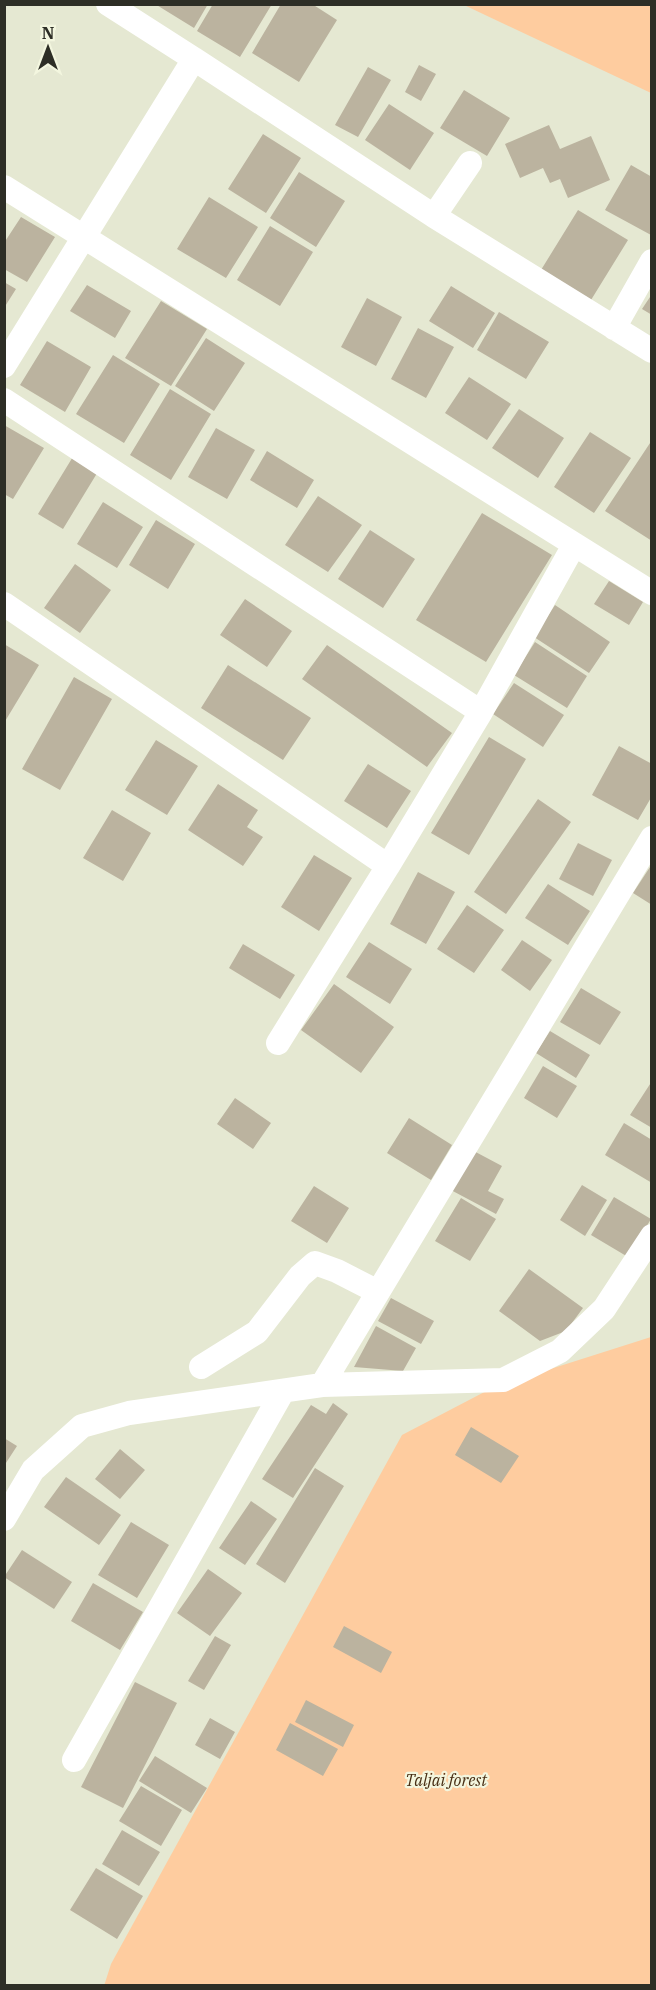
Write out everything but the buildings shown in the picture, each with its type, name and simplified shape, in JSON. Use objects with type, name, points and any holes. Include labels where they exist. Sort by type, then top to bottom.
[{"type":"street","points":[[108,4],[434,216],[651,351]]},
{"type":"street","points":[[4,366],[194,59]]},
{"type":"street","points":[[434,216],[470,163]]},
{"type":"street","points":[[4,187],[651,593]]},
{"type":"street","points":[[614,328],[651,261]]},
{"type":"street","points":[[4,400],[481,712]]},
{"type":"street","points":[[278,1043],[481,712],[574,545]]},
{"type":"street","points":[[4,604],[388,866]]},
{"type":"street","points":[[322,1385],[651,838]]},
{"type":"street","points":[[4,1519],[33,1470],[82,1426],[129,1413],[322,1385],[503,1380],[560,1351],[604,1309],[651,1236]]},
{"type":"street","points":[[201,1367],[257,1332],[300,1275],[315,1263],[337,1271],[378,1292]]},
{"type":"street","points":[[74,1760],[283,1390]]},
{"type":"green space","points":[[464,5],[651,5],[651,93]]},
{"type":"green space","name":"Taljai forest","points":[[651,1337],[651,1985],[104,1986],[111,1964],[402,1435],[494,1387]]}]
